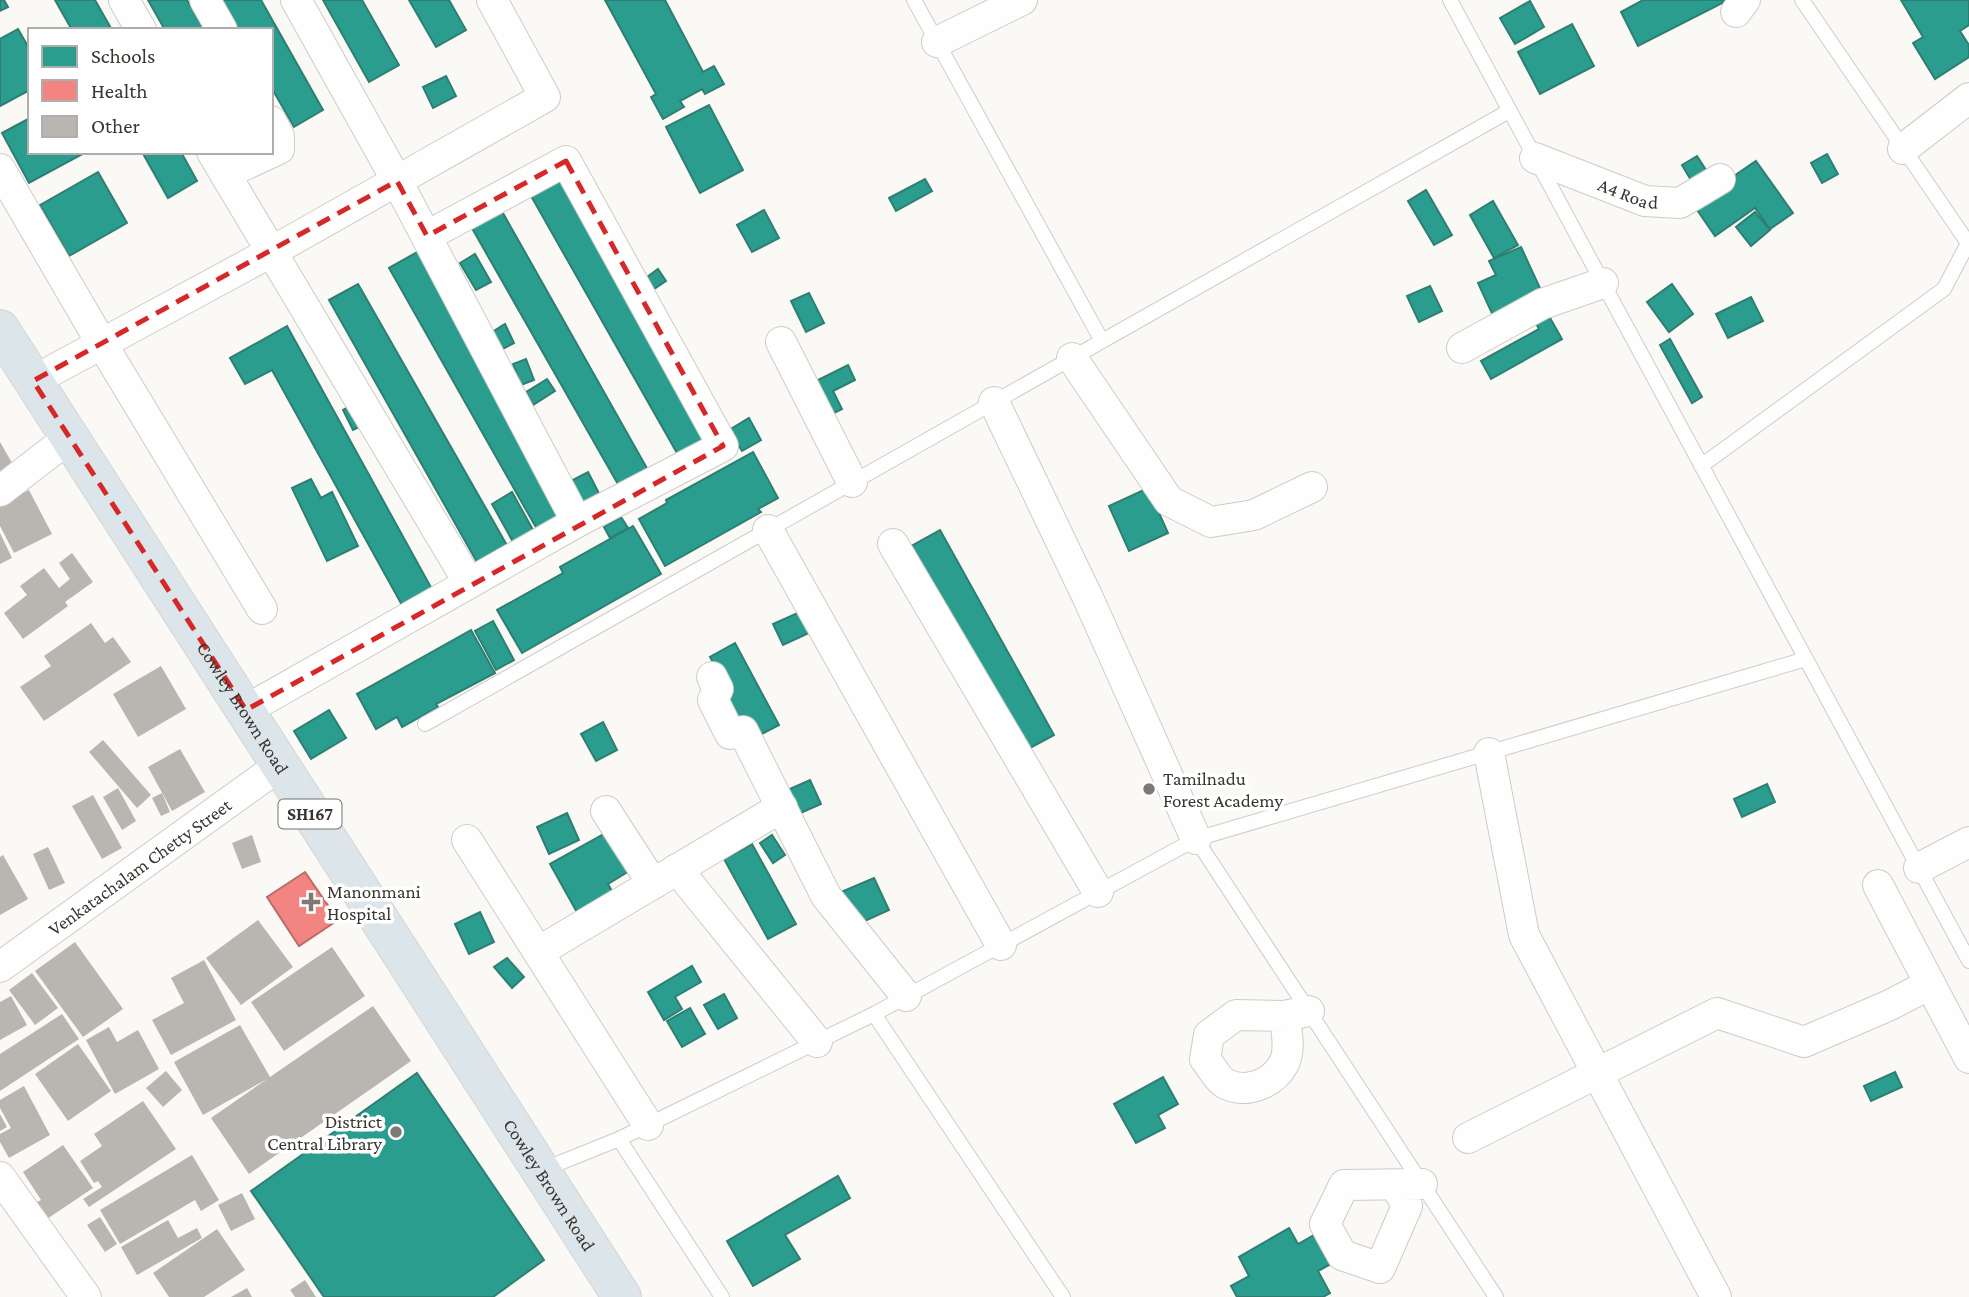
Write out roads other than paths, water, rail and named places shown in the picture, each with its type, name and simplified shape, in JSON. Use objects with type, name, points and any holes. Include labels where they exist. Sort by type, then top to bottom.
[{"type":"main road","name":"Cowley Brown Road","points":[[0,329],[622,1297]]},
{"type":"street","points":[[124,0],[140,28]]},
{"type":"street","points":[[205,0],[221,28]]},
{"type":"street","points":[[296,0],[427,236],[578,522]]},
{"type":"street","points":[[33,381],[271,252],[545,97],[492,0]]},
{"type":"street","points":[[937,42],[1022,0]]},
{"type":"street","points":[[1903,149],[1969,98]]},
{"type":"street","points":[[273,125],[278,136],[279,149],[273,150]]},
{"type":"street","points":[[257,154],[218,163],[469,583]]},
{"type":"street","name":"A4 Road","points":[[1535,158],[1645,201],[1680,204],[1720,179]]},
{"type":"street","points":[[246,710],[578,522],[723,446],[566,161],[427,236]]},
{"type":"street","points":[[0,169],[262,609]]},
{"type":"street","points":[[1462,348],[1542,304],[1603,283]]},
{"type":"street","points":[[781,342],[852,482]]},
{"type":"street","points":[[1072,358],[1169,501],[1211,522],[1254,515],[1312,487]]},
{"type":"street","points":[[994,402],[1088,597],[1196,839]]},
{"type":"street","points":[[0,491],[70,437]]},
{"type":"street","points":[[768,530],[1001,944]]},
{"type":"street","points":[[893,544],[1098,892]]},
{"type":"street","points":[[712,677],[718,689],[713,700],[730,734],[743,731],[827,896],[906,996]]},
{"type":"street","points":[[1489,753],[1524,935],[1716,1297]]},
{"type":"street","name":"Venkatachalam Chetty Street","points":[[0,967],[279,766]]},
{"type":"street","points":[[538,951],[782,807]]},
{"type":"street","points":[[606,811],[817,1042]]},
{"type":"street","points":[[467,840],[648,1125]]},
{"type":"street","points":[[1919,868],[1969,842]]},
{"type":"street","points":[[1878,885],[1969,1058]]},
{"type":"street","points":[[1468,1138],[1717,1013],[1804,1042],[1890,1005],[1930,984]]},
{"type":"street","points":[[0,1177],[86,1297]]},
{"type":"lane","points":[[914,0],[1102,341]]},
{"type":"lane","points":[[1450,0],[1969,961]]},
{"type":"lane","points":[[1701,466],[1944,289],[1968,243],[1802,0]]},
{"type":"lane","points":[[425,724],[1509,111]]},
{"type":"lane","points":[[540,1171],[619,1139],[873,1014],[1196,839],[1806,659]]},
{"type":"lane","points":[[1196,839],[1297,1014],[1409,1185],[1496,1297]]},
{"type":"lane","points":[[873,1014],[1063,1297]]},
{"type":"lane","points":[[619,1139],[722,1297]]},
{"type":"place","name":"Tamilnadu Forest Academy","points":[[1149,789]]},
{"type":"place","name":"Manonmani Hospital","points":[[311,902]]},
{"type":"place","name":"District Central Library","points":[[396,1132]]}]
